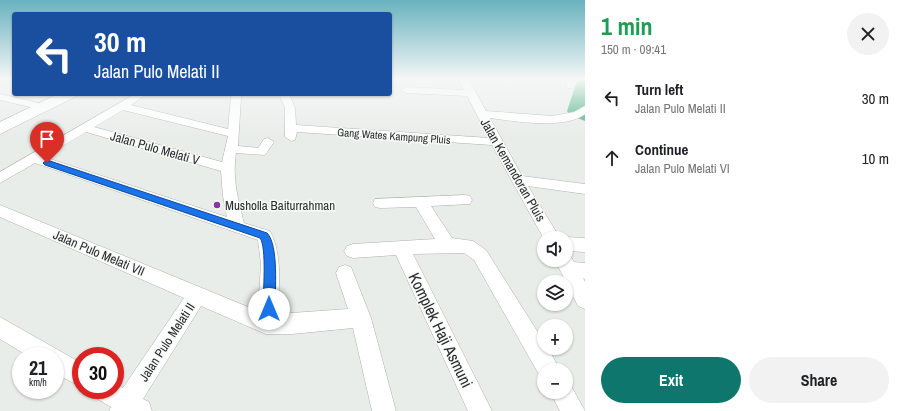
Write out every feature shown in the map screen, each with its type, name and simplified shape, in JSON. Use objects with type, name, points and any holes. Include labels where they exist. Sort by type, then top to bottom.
[{"type":"street","points":[[9,99],[43,107]]},
{"type":"street","points":[[0,129],[59,99]]},
{"type":"street","points":[[0,178],[134,99]]},
{"type":"street","points":[[148,99],[234,130]]},
{"type":"street","points":[[234,99],[234,130],[227,168],[230,196],[237,226]]},
{"type":"street","name":"Gang Wates Kampung Pluis","points":[[286,99],[290,108],[292,132],[497,142]]},
{"type":"street","name":"Jalan Kemandoran Pluis","points":[[474,99],[517,180],[548,231]]},
{"type":"street","points":[[481,114],[553,120],[582,114],[581,104],[584,99]]},
{"type":"street","points":[[122,106],[234,130]]},
{"type":"street","name":"Jalan Pulo Melati V","points":[[84,128],[227,168]]},
{"type":"street","points":[[231,149],[261,152],[268,142]]},
{"type":"street","points":[[33,158],[201,216],[237,226],[264,236],[267,239],[269,256],[269,309],[266,324],[292,324],[361,318]]},
{"type":"street","points":[[517,180],[585,189]]},
{"type":"street","points":[[380,203],[466,200]]},
{"type":"street","points":[[422,202],[447,245]]},
{"type":"street","name":"Jalan Pulo Melati VII","points":[[0,211],[197,296]]},
{"type":"street","points":[[573,244],[585,244]]},
{"type":"street","points":[[353,251],[447,245],[467,246],[480,255],[545,363]]},
{"type":"street","name":"Komplek Haji Asmuni","points":[[402,249],[480,411]]},
{"type":"street","points":[[572,267],[585,300]]},
{"type":"street","points":[[345,273],[361,318],[384,411]]},
{"type":"street","name":"Jalan Pulo Melati II","points":[[129,408],[197,296],[266,324]]},
{"type":"street","points":[[0,327],[33,347]]},
{"type":"street","points":[[116,399],[129,408]]},
{"type":"street","points":[[566,399],[573,411]]},
{"type":"waterway","points":[[580,99],[577,111],[585,115]]},
{"type":"place","name":"Musholla Baiturrahman","points":[[217,205]]},
{"type":"route","points":[[47,163],[264,236],[267,239],[269,256],[269,309]]}]
